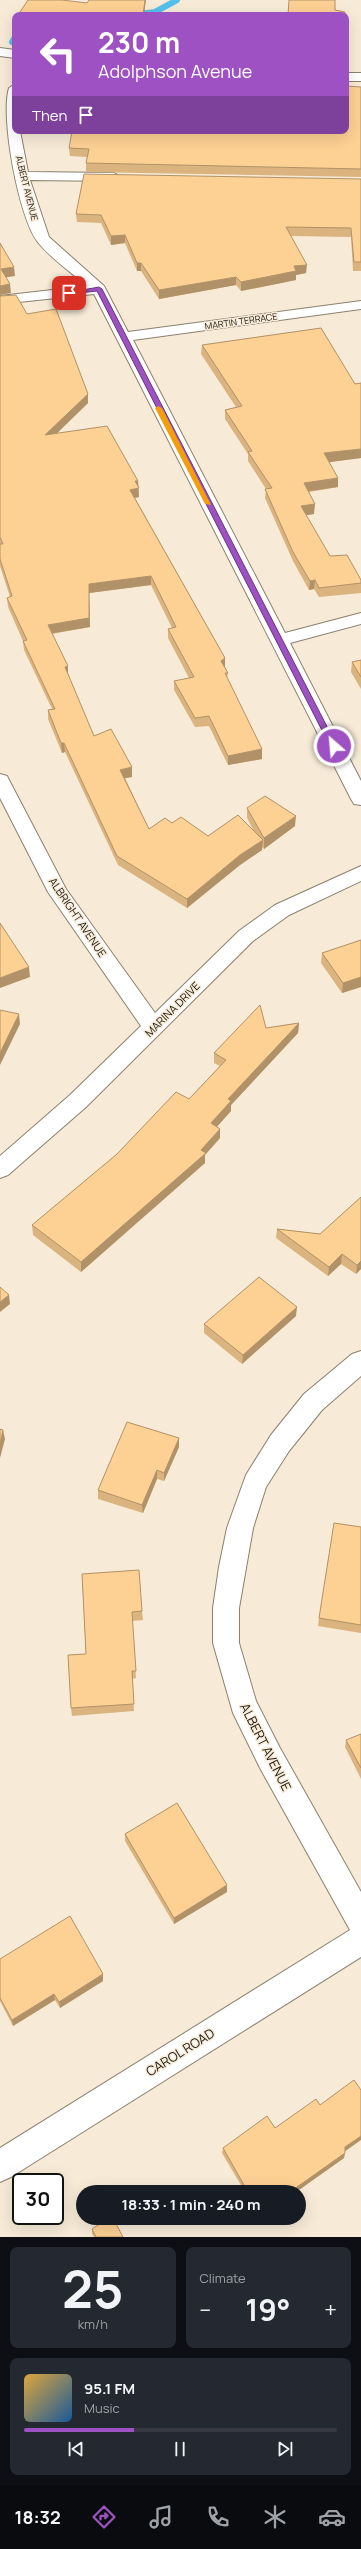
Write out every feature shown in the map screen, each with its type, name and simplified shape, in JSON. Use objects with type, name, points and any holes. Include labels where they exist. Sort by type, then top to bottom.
[{"type":"street","points":[[0,52],[12,54]]},
{"type":"street","points":[[349,77],[361,77]]},
{"type":"street","name":"ALBERT AVENUE","points":[[12,93],[12,116]]},
{"type":"street","name":"ALBERT AVENUE","points":[[15,134],[22,176],[34,218],[44,239],[99,289],[361,799]]},
{"type":"street","points":[[22,176],[125,177]]},
{"type":"street","points":[[0,300],[99,289]]},
{"type":"street","name":"MARTIN TERRACE","points":[[122,336],[361,305]]},
{"type":"street","points":[[279,640],[361,618]]},
{"type":"street","name":"ALBRIGHT AVENUE","points":[[0,780],[58,892],[154,1028]]},
{"type":"street","name":"MARINA DRIVE","points":[[0,1169],[78,1102],[246,936],[282,910],[361,873]]},
{"type":"street","name":"ALBERT AVENUE","points":[[361,1361],[313,1402],[280,1443],[255,1483],[240,1528],[226,1608],[226,1644],[243,1704],[270,1758],[361,1920]]},
{"type":"street","name":"CAROL ROAD","points":[[0,2166],[361,1940]]},
{"type":"building","points":[[28,0],[62,0],[87,3],[89,0],[145,0],[143,12],[20,12]]},
{"type":"building","points":[[289,0],[335,0],[335,10],[345,12],[288,12]]},
{"type":"building","points":[[349,86],[361,87],[361,169],[86,163],[89,149],[69,148],[71,134],[349,134]]},
{"type":"building","points":[[84,174],[361,179],[361,262],[354,262],[351,228],[286,227],[307,265],[294,266],[296,271],[241,282],[236,277],[159,290],[141,263],[137,263],[125,235],[111,236],[101,215],[76,214]]},
{"type":"building","points":[[0,243],[14,267],[1,269],[10,284],[0,286]]},
{"type":"building","points":[[16,295],[27,314],[56,309],[88,394],[45,435],[107,426],[138,481],[135,481],[139,488],[130,490],[225,658],[221,661],[228,673],[225,673],[262,749],[228,756],[209,716],[195,718],[174,681],[194,677],[168,629],[176,627],[151,576],[89,584],[89,618],[48,625],[68,666],[65,667],[94,736],[111,729],[132,767],[120,770],[149,829],[165,818],[172,823],[181,817],[208,836],[238,815],[263,840],[240,855],[187,899],[117,856],[64,743],[61,743],[48,710],[55,709],[23,641],[27,640],[7,598],[12,596],[0,559],[0,544],[3,544],[0,537],[0,296]]},
{"type":"building","points":[[321,328],[355,384],[361,383],[361,449],[324,453],[338,478],[304,483],[315,504],[301,506],[330,556],[347,555],[361,580],[361,583],[319,588],[315,580],[310,581],[293,552],[265,489],[272,488],[248,452],[252,451],[225,410],[242,406],[202,345]]},
{"type":"building","points":[[361,660],[361,677],[352,662]]},
{"type":"building","points":[[265,796],[296,816],[264,838],[247,808]]},
{"type":"building","points":[[0,923],[29,967],[0,978]]},
{"type":"building","points":[[361,940],[361,977],[343,983],[322,953]]},
{"type":"building","points":[[260,1005],[266,1028],[299,1023],[228,1099],[231,1101],[211,1123],[220,1129],[201,1150],[206,1153],[81,1262],[32,1225],[117,1154],[176,1092],[189,1099],[226,1060],[214,1053]]},
{"type":"building","points":[[0,1010],[19,1014],[0,1053]]},
{"type":"building","points":[[361,1197],[361,1261],[357,1265],[342,1254],[329,1267],[277,1229],[320,1234]]},
{"type":"building","points":[[259,1277],[297,1307],[243,1355],[204,1324]]},
{"type":"building","points":[[0,1287],[9,1295],[0,1302]]},
{"type":"building","points":[[127,1422],[179,1438],[164,1473],[157,1470],[142,1505],[98,1490]]},
{"type":"building","points":[[0,1429],[3,1430],[0,1444]]},
{"type":"building","points":[[334,1523],[361,1527],[361,1625],[319,1618]]},
{"type":"building","points":[[139,1570],[142,1611],[132,1612],[136,1671],[132,1671],[134,1704],[71,1708],[68,1655],[86,1654],[82,1574]]},
{"type":"building","points":[[361,1734],[361,1768],[346,1740]]},
{"type":"building","points":[[177,1803],[227,1885],[174,1918],[125,1834]]},
{"type":"building","points":[[70,1916],[103,1974],[59,2002],[54,1994],[12,2020],[0,1998],[0,1959]]},
{"type":"building","points":[[354,2080],[361,2090],[361,2136],[345,2147],[345,2153],[300,2185],[244,2185],[223,2148],[267,2116],[275,2128],[316,2099],[320,2105]]},
{"type":"building","points":[[98,2225],[117,2225],[123,2237],[96,2237],[92,2229]]},
{"type":"waterway","points":[[155,12],[177,0]]},
{"type":"slow traffic","points":[[158,408],[208,504]]},
{"type":"route","points":[[69,293],[99,289],[334,746]]}]
